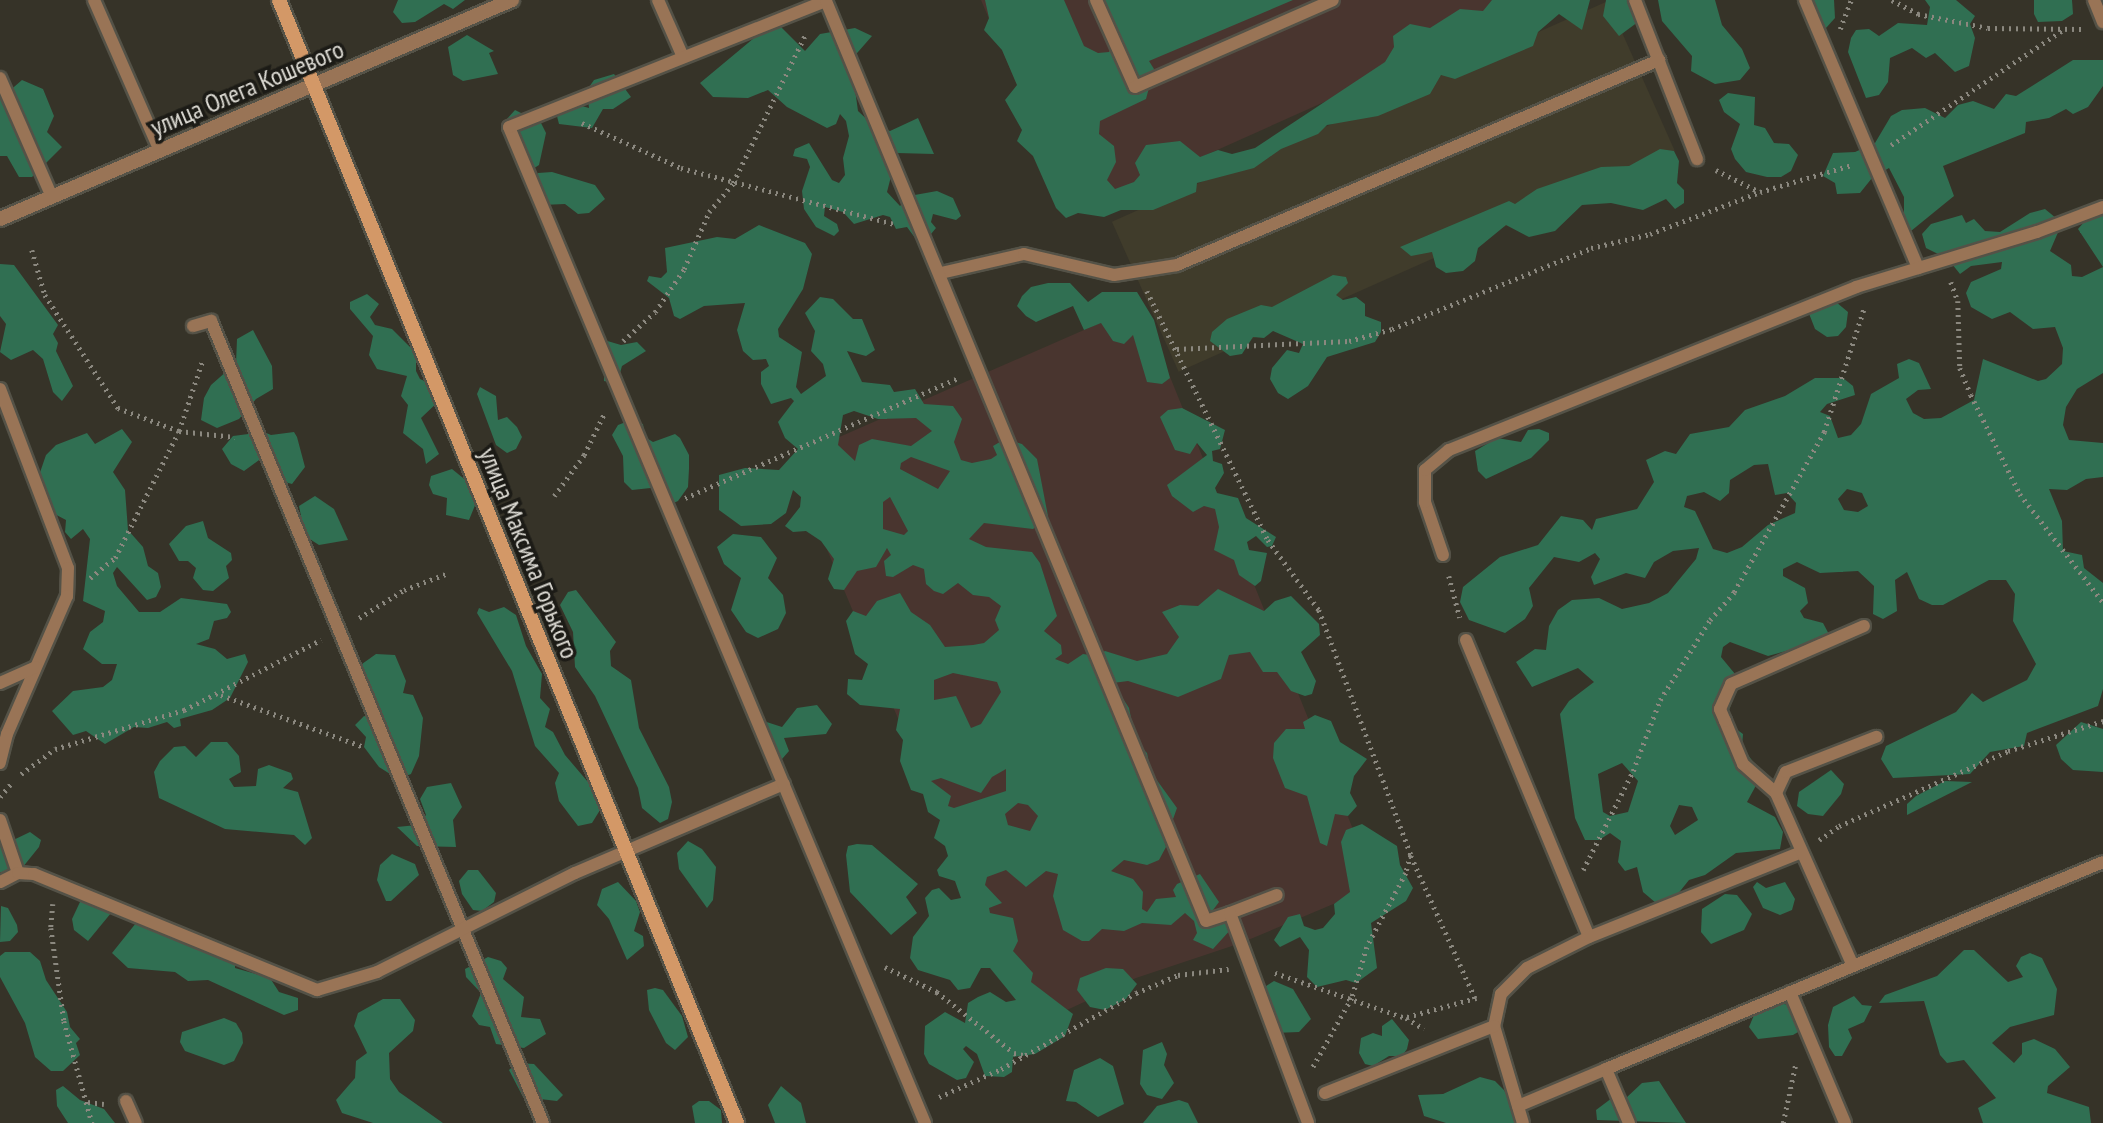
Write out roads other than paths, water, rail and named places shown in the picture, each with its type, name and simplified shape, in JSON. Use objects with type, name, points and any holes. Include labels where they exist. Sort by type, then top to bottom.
[{"type":"main road","name":"улица Максима Горького","points":[[279,0],[737,1123]]},
{"type":"street","name":"улица Олега Кошевого","points":[[0,219],[314,85],[488,5],[512,0]]},
{"type":"lane","points":[[94,0],[160,151]]},
{"type":"lane","points":[[658,0],[683,57]]},
{"type":"lane","points":[[1096,0],[1135,87],[1333,0]]},
{"type":"lane","points":[[1635,0],[1697,159]]},
{"type":"lane","points":[[1805,0],[1918,268]]},
{"type":"lane","points":[[2094,0],[2103,22]]},
{"type":"lane","points":[[925,1123],[509,127],[826,1],[942,273],[991,407],[1206,921],[1277,895]]},
{"type":"lane","points":[[942,273],[1024,254],[1114,275],[1177,265],[1659,60]]},
{"type":"lane","points":[[0,78],[52,197]]},
{"type":"lane","points":[[1443,555],[1425,502],[1426,470],[1449,450],[1868,283],[2103,207]]},
{"type":"lane","points":[[192,326],[211,321],[337,631],[543,1123]]},
{"type":"lane","points":[[0,389],[68,568],[67,596],[7,734],[0,763]]},
{"type":"lane","points":[[1853,966],[1776,793],[1743,764],[1720,709],[1731,684],[1864,626]]},
{"type":"lane","points":[[1466,640],[1589,937]]},
{"type":"lane","points":[[0,683],[36,667]]},
{"type":"lane","points":[[1776,793],[1786,772],[1876,737]]},
{"type":"lane","points":[[0,882],[18,873],[55,882],[317,990],[377,972],[625,850],[784,783]]},
{"type":"lane","points":[[0,820],[18,873]]},
{"type":"lane","points":[[1523,1123],[1494,1027],[1501,994],[1518,977],[1561,947],[1801,852]]},
{"type":"lane","points":[[1518,1106],[2103,862]]},
{"type":"lane","points":[[1230,913],[1308,1123]]},
{"type":"lane","points":[[1790,992],[1845,1123]]},
{"type":"lane","points":[[1325,1093],[1494,1027]]},
{"type":"lane","points":[[1606,1069],[1629,1123]]},
{"type":"lane","points":[[126,1101],[136,1123]]}]
